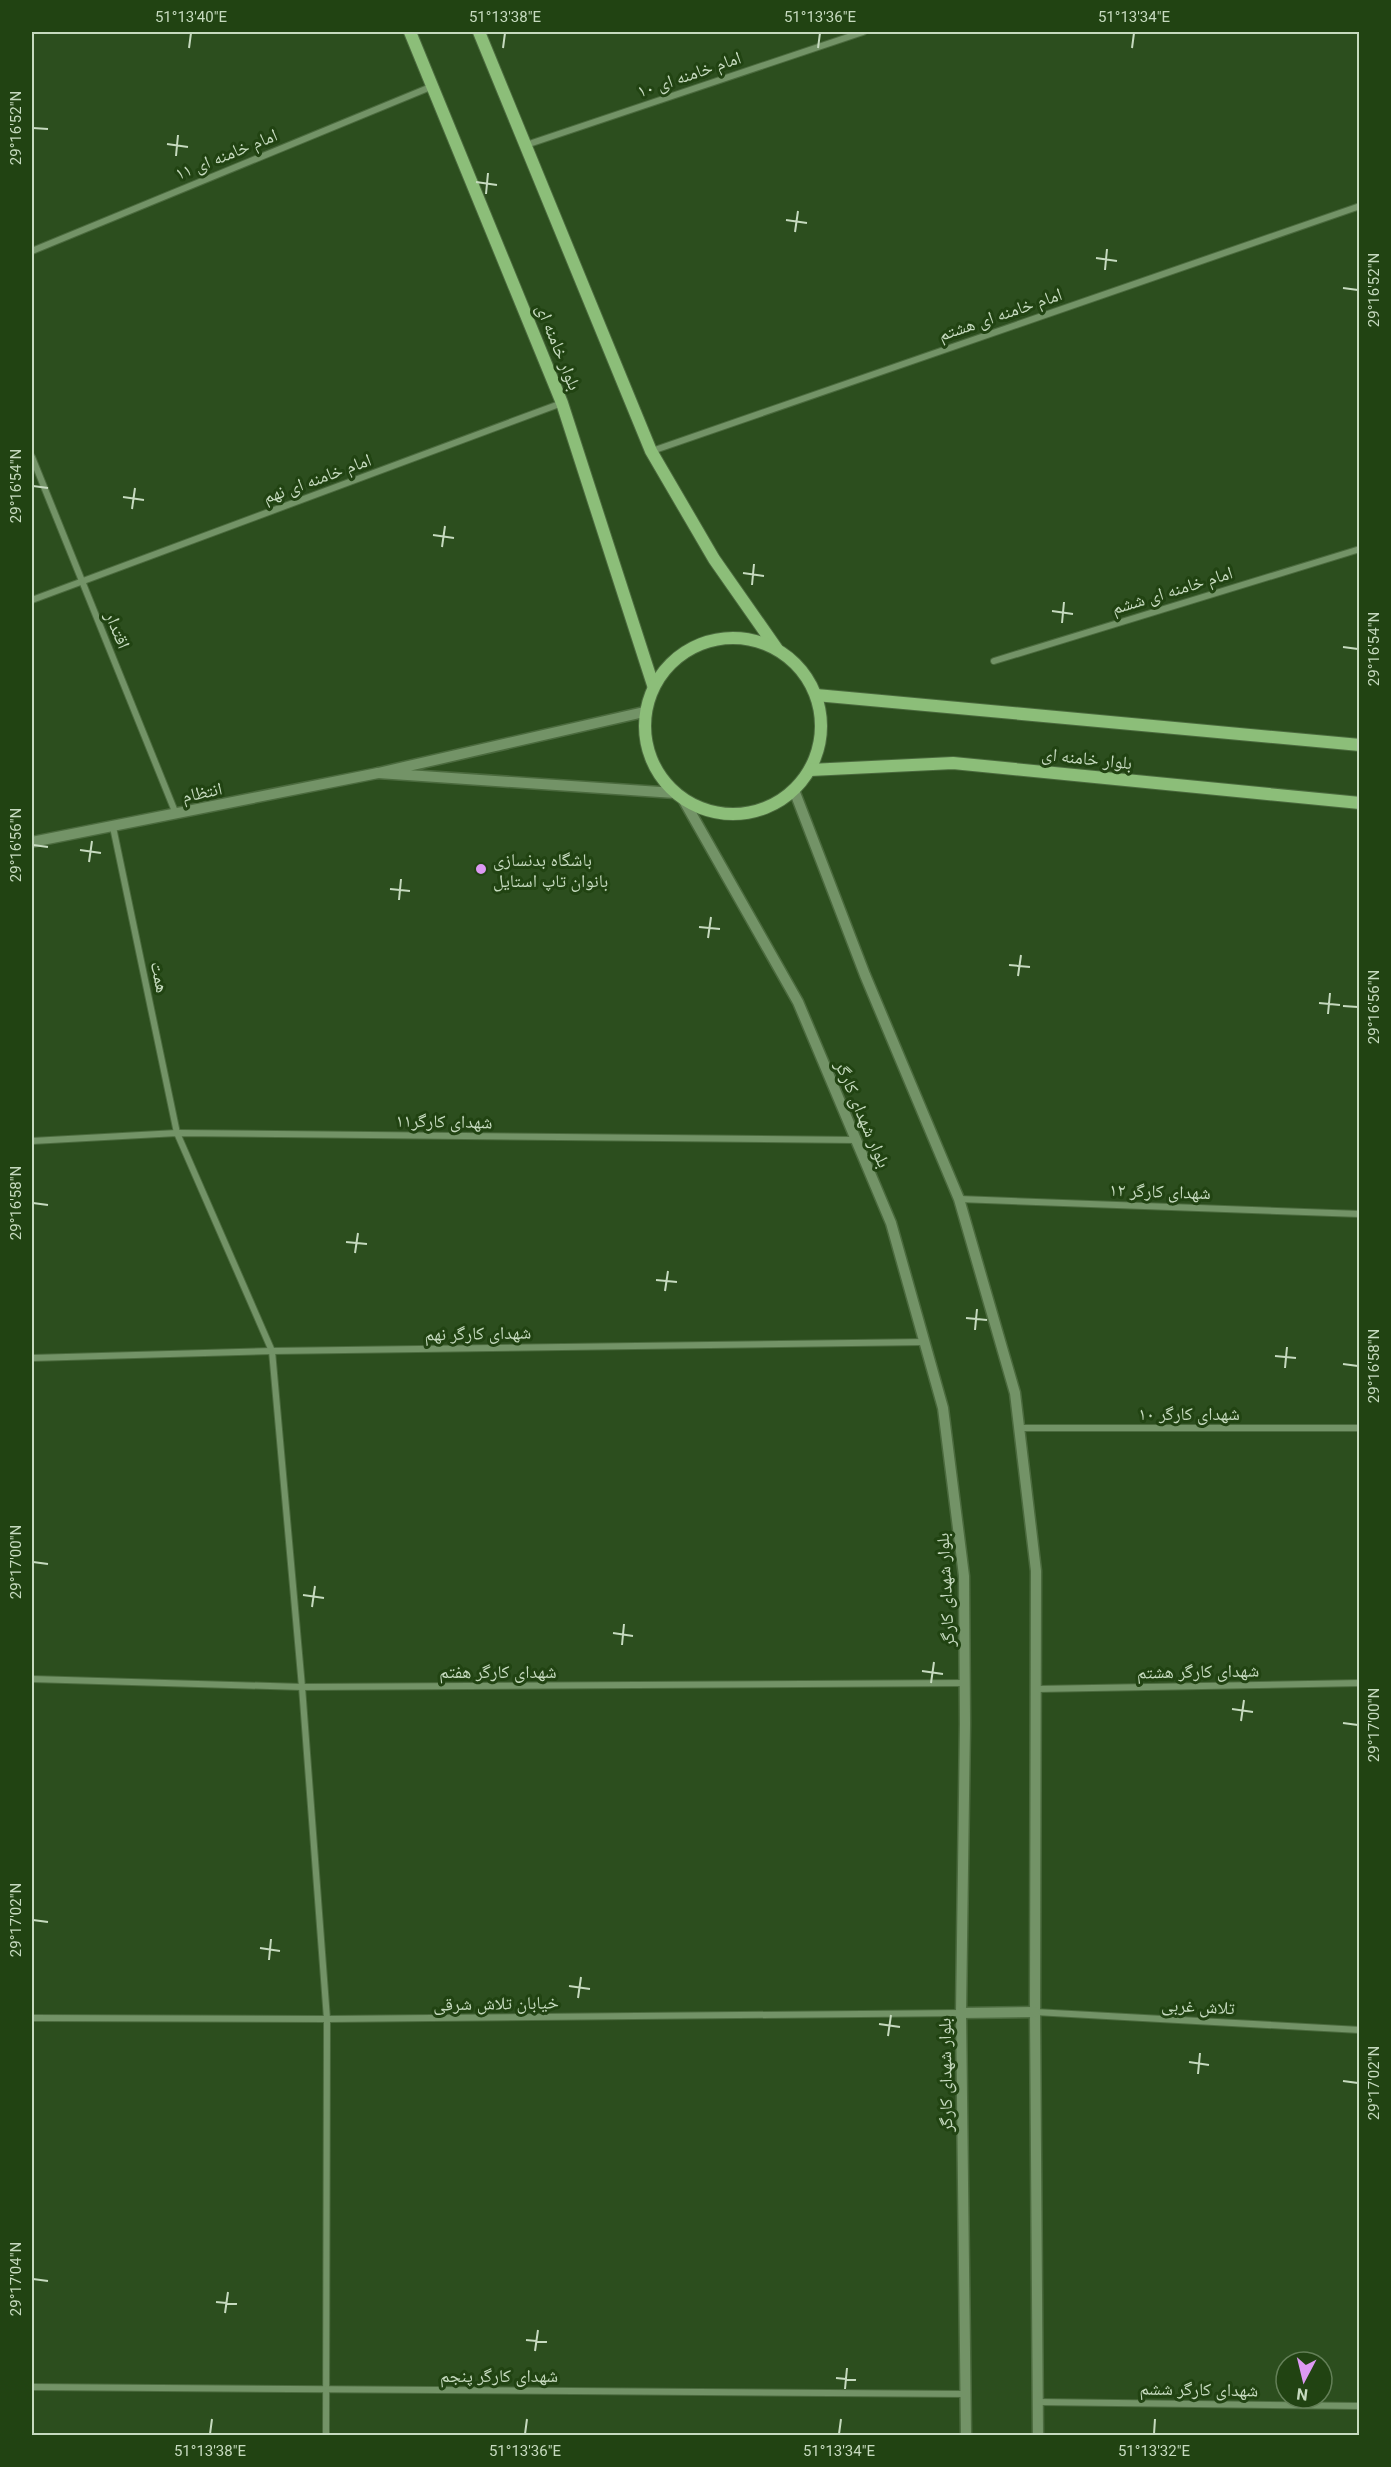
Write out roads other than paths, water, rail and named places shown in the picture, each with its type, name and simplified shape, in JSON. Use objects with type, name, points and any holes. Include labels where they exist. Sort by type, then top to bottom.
[{"type":"main road","name":"بلوار خامنه ای","points":[[411,32],[562,403],[653,684]]},
{"type":"main road","points":[[479,32],[651,451],[714,559],[777,649],[801,669],[816,695],[822,721],[820,746],[810,770],[794,790],[775,804],[752,812],[729,814],[713,811],[679,796],[655,770],[645,742],[644,712],[653,684],[670,662],[694,646],[722,637],[750,638],[777,649]]},
{"type":"main road","name":"بلوار خامنه ای","points":[[816,695],[1359,745]]},
{"type":"main road","name":"بلوار خامنه ای","points":[[810,770],[953,763],[1359,803]]},
{"type":"street","name":"امام خامنه ای ۱۰","points":[[526,145],[863,32]]},
{"type":"street","name":"امام خامنه ای ۱۱","points":[[32,250],[433,86]]},
{"type":"street","name":"امام خامنه ای هشتم","points":[[651,451],[1359,206]]},
{"type":"street","name":"امام خامنه ای نهم","points":[[32,600],[562,403]]},
{"type":"street","name":"اقتدار","points":[[32,457],[176,814]]},
{"type":"street","name":"امام خامنه ای ششم","points":[[994,661],[1359,549]]},
{"type":"street","points":[[378,773],[644,712]]},
{"type":"street","name":"انتظام","points":[[32,842],[378,773]]},
{"type":"street","points":[[378,773],[679,796]]},
{"type":"street","points":[[794,790],[865,975],[959,1199],[1015,1393],[1036,1571],[1035,2012],[1038,2436]]},
{"type":"street","name":"بلوار شهدای کارگر","points":[[679,796],[798,1002],[891,1223],[943,1407],[964,1576],[961,2013],[966,2436]]},
{"type":"street","name":"همت","points":[[113,827],[177,1133],[272,1351],[302,1687],[327,2019],[326,2436]]},
{"type":"street","name":"شهدای کارگر۱۱","points":[[32,1141],[177,1133],[856,1140]]},
{"type":"street","name":"شهدای کارگر ۱۲","points":[[959,1199],[1359,1214]]},
{"type":"street","name":"شهدای کارگر نهم","points":[[32,1358],[272,1351],[925,1342]]},
{"type":"street","name":"شهدای کارگر ۱۰","points":[[1019,1428],[1359,1428]]},
{"type":"street","name":"شهدای کارگر هفتم","points":[[32,1679],[302,1687],[965,1683]]},
{"type":"street","name":"شهدای کارگر هشتم","points":[[1037,1689],[1359,1683]]},
{"type":"street","points":[[961,2013],[1035,2012]]},
{"type":"street","name":"تلاش غربی","points":[[1035,2012],[1359,2030]]},
{"type":"street","name":"خیابان تلاش شرقی","points":[[32,2018],[327,2019],[961,2013]]},
{"type":"street","name":"شهدای کارگر پنجم","points":[[32,2387],[966,2394]]},
{"type":"street","name":"شهدای کارگر ششم","points":[[1038,2402],[1359,2406]]},
{"type":"place","name":"باشگاه بدنسازی بانوان تاپ استایل","points":[[481,869]]}]
